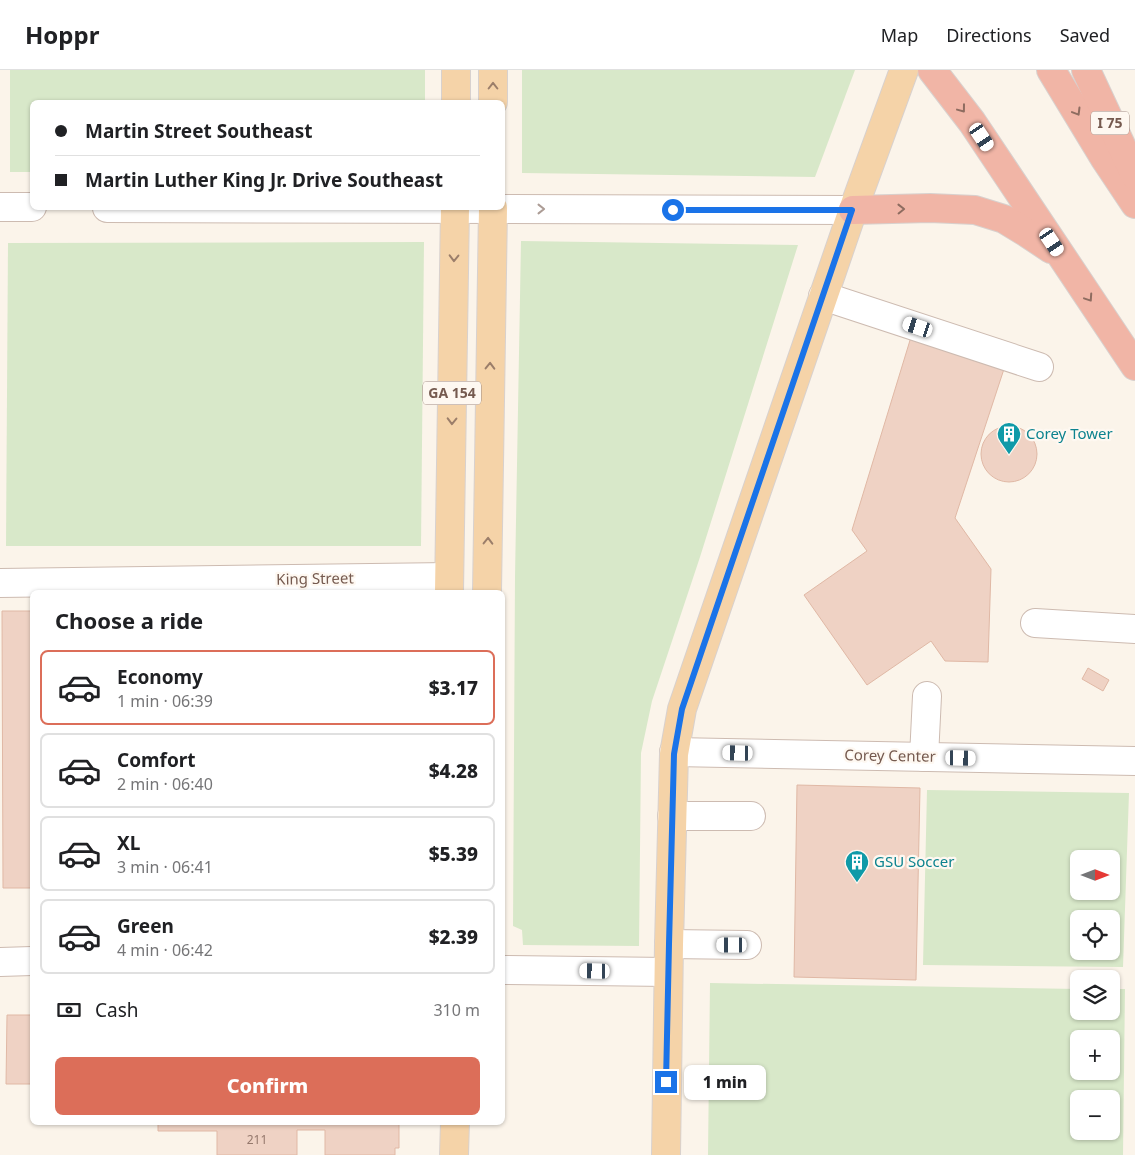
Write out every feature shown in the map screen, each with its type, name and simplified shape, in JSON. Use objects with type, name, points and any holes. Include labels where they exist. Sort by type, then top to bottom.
[{"type":"highway","points":[[932,70],[972,122],[1135,366]]},
{"type":"highway","points":[[1052,70],[1105,159],[1135,204]]},
{"type":"highway","name":"I 75","points":[[1086,70],[1135,176]]},
{"type":"highway","points":[[852,210],[930,208],[975,210],[1004,220],[1028,233],[1062,257]]},
{"type":"main road","points":[[456,70],[456,100]]},
{"type":"main road","points":[[493,70],[493,100]]},
{"type":"main road","points":[[666,1155],[668,972],[674,752],[682,709],[852,210],[904,70]]},
{"type":"main road","name":"GA 154","points":[[449,585],[455,210]]},
{"type":"main road","name":"GA 154","points":[[487,590],[492,210]]},
{"type":"main road","points":[[454,1125],[454,1155]]},
{"type":"street","points":[[0,207],[30,207]]},
{"type":"street","points":[[505,208],[852,210]]},
{"type":"street","points":[[823,296],[1039,367]]},
{"type":"street","name":"King Street","points":[[0,583],[112,587],[449,585]]},
{"type":"street","points":[[1035,623],[1135,629]]},
{"type":"street","points":[[924,757],[927,696]]},
{"type":"street","name":"Corey Center","points":[[674,752],[1135,761]]},
{"type":"street","points":[[672,816],[751,816]]},
{"type":"street","points":[[669,944],[747,945]]},
{"type":"street","points":[[0,962],[30,961]]},
{"type":"street","points":[[505,970],[668,972]]},
{"type":"green space","points":[[10,70],[425,70],[425,100],[30,100],[30,172],[10,172]]},
{"type":"green space","points":[[522,70],[855,70],[815,177],[522,173]]},
{"type":"green space","points":[[521,241],[798,245],[700,557],[652,701],[641,753],[639,946],[523,945],[522,930],[513,926],[515,577]]},
{"type":"green space","points":[[424,242],[421,546],[6,546],[8,243]]},
{"type":"green space","points":[[927,790],[1129,793],[1123,967],[923,965]]},
{"type":"green space","points":[[710,983],[1070,989],[1070,1020],[1120,1020],[1120,989],[1125,989],[1123,1155],[708,1155]]},
{"type":"building","points":[[911,337],[1004,369],[955,518],[991,569],[988,662],[945,661],[931,641],[867,685],[804,595],[867,551],[852,530]]},
{"type":"building","name":"Corey Tower","points":[[1004,426],[1014,426],[1029,434],[1035,443],[1037,454],[1035,465],[1029,474],[1014,482],[1004,482],[993,477],[986,470],[981,459],[981,449],[986,438],[993,431]]},
{"type":"building","points":[[2,611],[30,611],[30,888],[3,888]]},
{"type":"building","points":[[1088,668],[1109,680],[1103,691],[1082,679]]},
{"type":"building","name":"GSU Soccer","points":[[797,785],[920,788],[916,980],[794,977]]},
{"type":"building","points":[[7,1015],[30,1015],[30,1084],[6,1084]]},
{"type":"building","points":[[158,1125],[399,1125],[399,1148],[395,1148],[395,1155],[325,1155],[325,1130],[297,1130],[297,1155],[217,1155],[217,1131],[158,1131]]},
{"type":"place","name":"Corey Tower","points":[[1009,455]]},
{"type":"place","name":"GSU Soccer","points":[[857,883]]},
{"type":"route","points":[[666,1082],[674,754],[682,709],[852,210],[673,210]]}]
